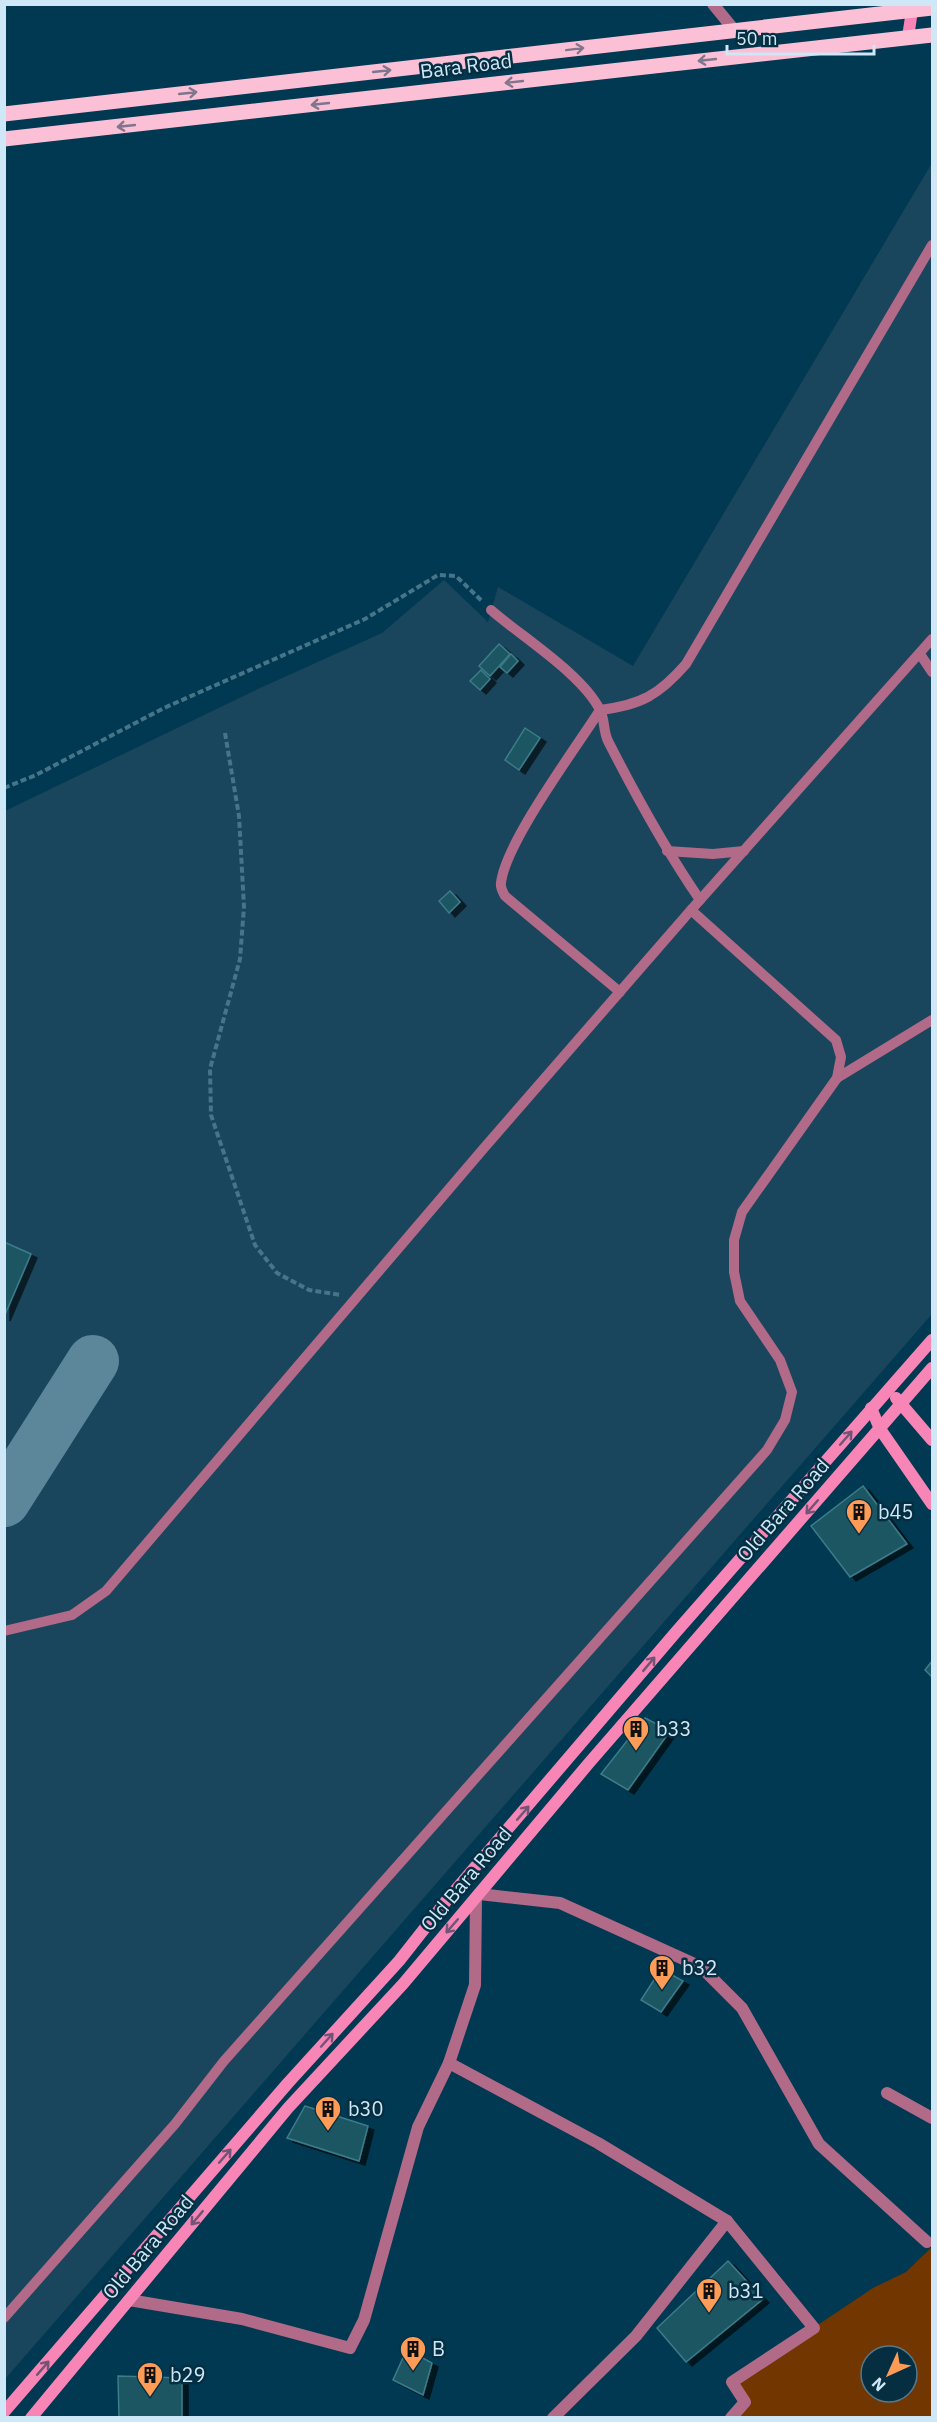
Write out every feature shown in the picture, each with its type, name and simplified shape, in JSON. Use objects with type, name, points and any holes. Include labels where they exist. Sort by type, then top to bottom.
[{"type":"main road","points":[[908,37],[912,8]]},
{"type":"main road","points":[[4,114],[735,31],[912,8],[933,8]]},
{"type":"main road","name":"Bara Road","points":[[4,139],[933,35]]},
{"type":"main road","points":[[442,64],[446,89]]},
{"type":"main road","points":[[4,2412],[198,2187],[399,1960],[447,1900],[871,1408],[933,1340]]},
{"type":"main road","name":"Old Bara Road","points":[[31,2418],[288,2108],[403,1984],[589,1763],[933,1368]]},
{"type":"main road","points":[[889,1388],[933,1440]]},
{"type":"main road","points":[[871,1408],[880,1429],[933,1504]]},
{"type":"main road","points":[[577,1750],[589,1763]]},
{"type":"main road","points":[[198,2187],[213,2199]]},
{"type":"street","points":[[713,4],[735,31]]},
{"type":"street","points":[[129,2300],[242,2319],[350,2348],[364,2320],[418,2127],[449,2063],[475,1985],[477,1896],[560,1903],[701,1967],[742,2008],[819,2144],[927,2242]]},
{"type":"street","points":[[449,2063],[598,2143],[727,2222],[814,2328],[732,2382],[745,2402],[731,2418]]},
{"type":"street","points":[[887,2093],[933,2118]]},
{"type":"street","points":[[553,2418],[636,2336],[727,2222]]},
{"type":"lane","points":[[600,710],[629,707],[648,697],[666,687],[686,664],[933,245]]},
{"type":"lane","points":[[491,610],[552,658],[584,690],[600,710],[606,737],[667,851],[700,900]]},
{"type":"lane","points":[[4,1631],[72,1615],[106,1592],[691,910],[933,639]]},
{"type":"lane","points":[[920,654],[933,672]]},
{"type":"lane","points":[[600,710],[524,830],[504,869],[500,886],[505,896],[620,992]]},
{"type":"lane","points":[[667,851],[713,854],[744,851]]},
{"type":"lane","points":[[691,910],[836,1040],[841,1057],[837,1078]]},
{"type":"lane","points":[[4,2318],[175,2124],[225,2061],[767,1450],[785,1419],[792,1392],[780,1360],[740,1301],[734,1272],[734,1240],[742,1212],[837,1078],[931,1023]]},
{"type":"path","points":[[4,788],[36,775],[164,708],[364,619],[438,575],[456,576],[491,610]]},
{"type":"path","points":[[225,733],[239,816],[244,907],[240,958],[210,1069],[211,1115],[255,1245],[277,1273],[309,1290],[357,1297]]},
{"type":"shaded area","points":[[932,163],[932,1314],[5,2379],[5,811],[260,688],[382,633],[444,580],[488,622],[498,587],[633,666]]},
{"type":"shaded area","points":[[932,2247],[932,2417],[734,2418],[747,2402],[734,2381],[873,2288],[906,2272]]},
{"type":"building","points":[[499,644],[510,654],[490,676],[479,666]]},
{"type":"building","points":[[511,654],[518,661],[507,673],[500,667]]},
{"type":"building","points":[[481,670],[490,679],[480,690],[470,681]]},
{"type":"building","points":[[525,728],[540,738],[519,770],[505,760]]},
{"type":"building","points":[[450,891],[460,902],[449,913],[439,901]]},
{"type":"building","points":[[4,1242],[31,1254],[4,1317]]},
{"type":"building","name":"b45","points":[[863,1486],[907,1544],[850,1577],[811,1526]]},
{"type":"building","points":[[932,1661],[932,1677],[925,1670]]},
{"type":"building","name":"b33","points":[[645,1718],[670,1731],[628,1790],[601,1774]]},
{"type":"building","name":"b32","points":[[661,1969],[683,1981],[661,2012],[641,2000]]},
{"type":"building","name":"b30","points":[[305,2106],[368,2126],[359,2161],[287,2138]]},
{"type":"building","name":"b31","points":[[728,2261],[763,2299],[686,2362],[657,2328]]},
{"type":"building","name":"B","points":[[407,2349],[432,2363],[423,2395],[393,2380]]},
{"type":"building","name":"b29","points":[[118,2376],[182,2378],[182,2418],[119,2418]]},
{"type":"taxiway","points":[[4,1501],[93,1361]]},
{"type":"place","name":"b45","points":[[859,1535]]},
{"type":"place","name":"b33","points":[[636,1752]]},
{"type":"place","name":"b32","points":[[662,1991]]},
{"type":"place","name":"b30","points":[[328,2132]]},
{"type":"place","name":"b31","points":[[709,2314]]},
{"type":"place","name":"B","points":[[413,2372]]},
{"type":"place","name":"b29","points":[[150,2398]]}]
